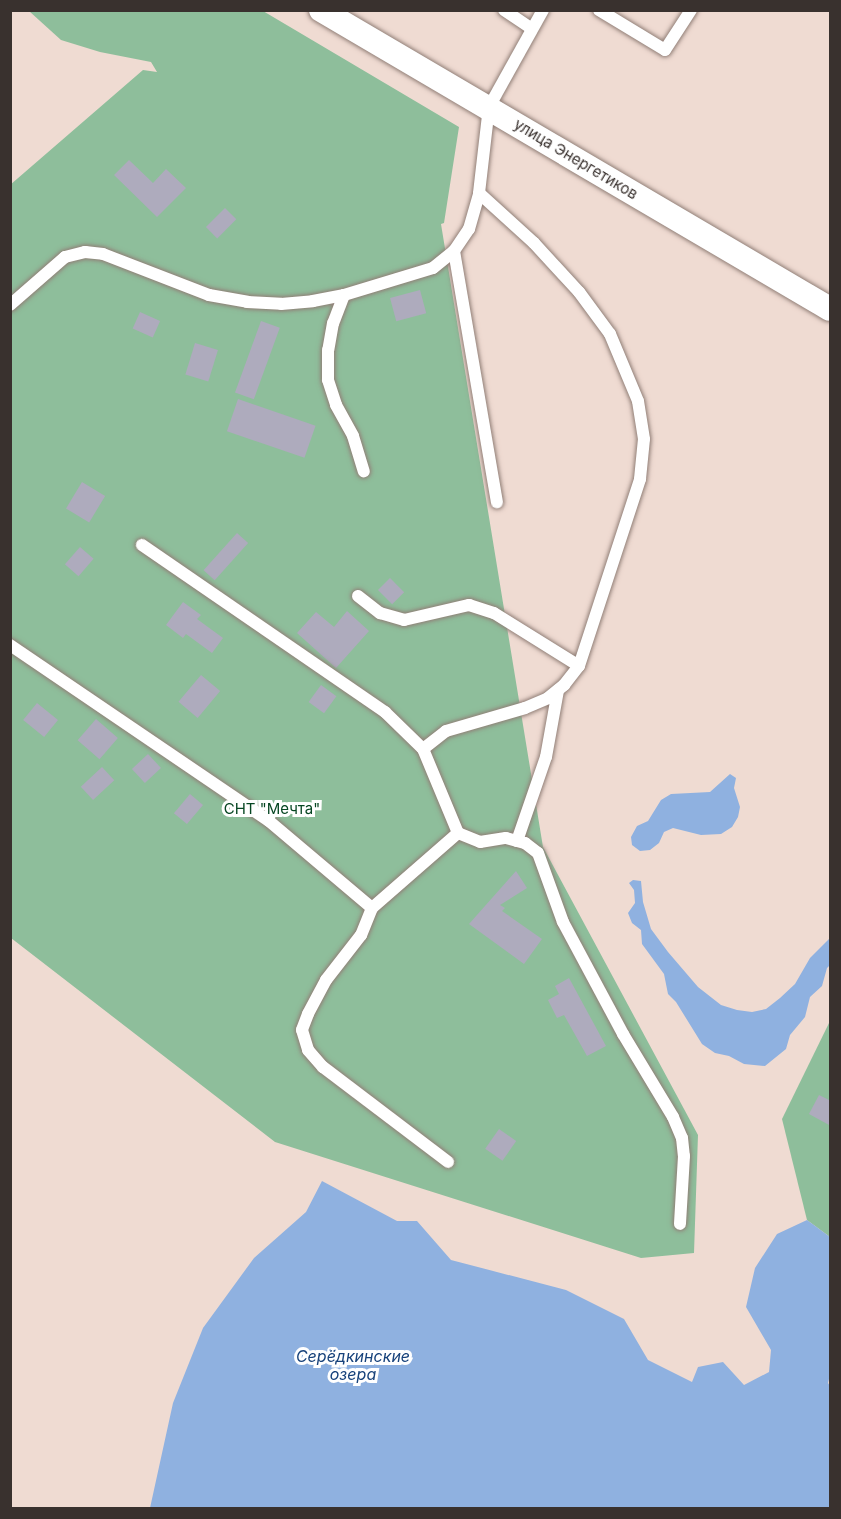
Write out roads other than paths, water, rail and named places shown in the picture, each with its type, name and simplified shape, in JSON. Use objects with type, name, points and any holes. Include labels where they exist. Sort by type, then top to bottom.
[{"type":"street","name":"улица Энергетиков","points":[[321,10],[831,309]]},
{"type":"lane","points":[[504,10],[531,28]]},
{"type":"lane","points":[[10,305],[66,257],[85,252],[103,254],[209,295],[247,302],[282,304],[344,295],[433,268],[454,251],[469,229],[479,193],[489,107],[543,10]]},
{"type":"lane","points":[[599,10],[665,50],[691,10]]},
{"type":"lane","points":[[423,749],[446,731],[525,708],[558,690],[579,666],[640,479],[644,440],[638,400],[610,334],[579,292],[534,243],[479,193]]},
{"type":"lane","points":[[454,251],[496,502]]},
{"type":"lane","points":[[344,295],[333,323],[328,350],[328,380],[336,405],[353,436],[364,471]]},
{"type":"lane","points":[[142,545],[385,712],[423,749],[458,833],[480,842],[506,838],[525,843],[538,853],[563,922],[623,1034],[678,1128],[684,1156],[680,1224]]},
{"type":"lane","points":[[358,596],[380,613],[404,620],[469,605],[494,613],[579,666]]},
{"type":"lane","points":[[10,645],[269,821],[372,908]]},
{"type":"lane","points":[[517,841],[546,757],[558,690]]},
{"type":"lane","points":[[448,1162],[322,1066],[308,1050],[302,1030],[326,980],[361,935],[372,908],[458,833]]},
{"type":"water","points":[[730,774],[736,778],[734,788],[740,807],[738,817],[732,827],[721,834],[701,835],[673,828],[664,832],[659,843],[650,850],[640,851],[632,845],[631,837],[637,826],[648,821],[661,800],[671,794],[710,792]]},
{"type":"water","points":[[633,880],[641,881],[643,902],[651,929],[668,952],[698,987],[721,1005],[737,1010],[752,1012],[766,1009],[795,984],[810,958],[830,938],[830,965],[822,986],[810,997],[805,1017],[790,1035],[786,1049],[765,1066],[744,1064],[729,1056],[715,1053],[702,1044],[676,1002],[668,994],[664,974],[642,944],[641,930],[632,923],[628,913],[635,903],[634,890],[629,883]]},
{"type":"water","name":"Серёдкинские озера","points":[[322,1181],[397,1221],[417,1221],[451,1260],[566,1290],[624,1319],[648,1360],[692,1382],[698,1367],[723,1362],[744,1385],[769,1372],[771,1350],[746,1307],[755,1268],[777,1234],[807,1220],[830,1237],[830,1375],[828,1383],[830,1386],[830,1508],[150,1508],[173,1403],[203,1328],[254,1258],[306,1212]]},
{"type":"park label","name":"СНТ \"Мечта\"","points":[[272,809]]}]
